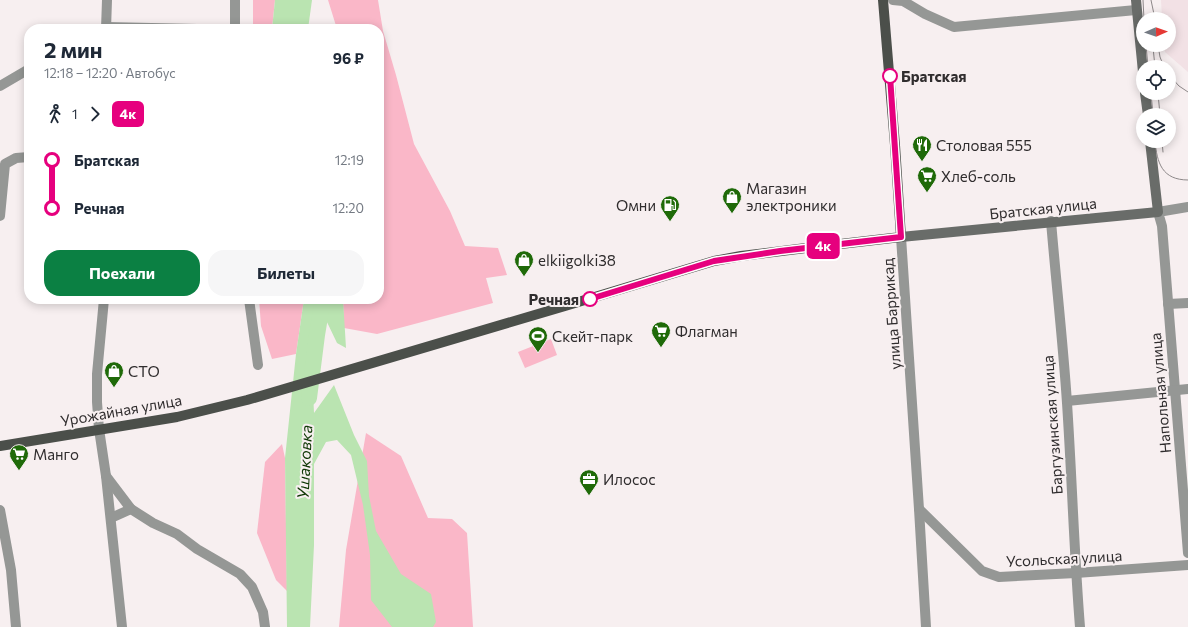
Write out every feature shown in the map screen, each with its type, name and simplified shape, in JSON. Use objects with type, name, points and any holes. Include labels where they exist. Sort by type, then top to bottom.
[{"type":"main road","name":"улица Баррикад","points":[[883,0],[901,237]]},
{"type":"main road","name":"Урожайная улица","points":[[0,446],[177,417],[247,400],[714,261],[770,252],[901,237]]},
{"type":"street","points":[[106,24],[107,0]]},
{"type":"street","points":[[235,0],[236,24]]},
{"type":"street","points":[[893,0],[903,0],[925,14],[954,27],[1136,5],[1142,60]]},
{"type":"street","points":[[0,86],[24,72]]},
{"type":"street","name":"Напольная улица","points":[[1151,148],[1158,212],[1162,226],[1175,390],[1185,479],[1188,553]]},
{"type":"street","points":[[0,216],[5,164],[16,158],[24,157]]},
{"type":"street","name":"Братская улица","points":[[901,237],[1188,208]]},
{"type":"street","name":"Баргузинская улица","points":[[1051,221],[1067,401],[1080,627]]},
{"type":"street","name":"улица Баррикад","points":[[901,237],[926,627]]},
{"type":"street","points":[[1168,304],[1188,303]]},
{"type":"street","points":[[104,304],[97,374],[97,402],[122,627]]},
{"type":"street","points":[[250,304],[258,365]]},
{"type":"street","points":[[1067,401],[1188,389]]},
{"type":"street","points":[[106,476],[131,509],[177,534],[197,549],[240,574],[252,587],[263,612],[265,627]]},
{"type":"street","points":[[111,518],[131,509]]},
{"type":"street","name":"Усольская улица","points":[[919,509],[982,571],[999,577],[1188,565]]},
{"type":"street","points":[[0,510],[11,570],[16,627]]},
{"type":"shaded area","points":[[253,0],[275,0],[273,24],[253,24]]},
{"type":"shaded area","points":[[328,0],[378,0],[382,24],[335,24]]},
{"type":"shaded area","points":[[1161,0],[1188,0],[1188,72],[1165,52],[1176,52],[1176,12],[1162,12]]},
{"type":"shaded area","points":[[384,34],[414,144],[450,211],[465,246],[498,248],[507,275],[486,278],[493,303],[377,334],[344,328],[343,304],[384,304]]},
{"type":"shaded area","points":[[259,304],[303,304],[296,354],[272,359],[261,326]]},
{"type":"shaded area","name":"Скейт-парк","points":[[551,339],[557,355],[525,368],[518,352]]},
{"type":"shaded area","points":[[366,433],[401,456],[428,518],[452,519],[467,533],[473,627],[339,627],[346,550]]},
{"type":"shaded area","points":[[282,444],[285,458],[287,591],[276,580],[257,533],[265,462]]},
{"type":"water","points":[[275,0],[312,0],[309,24],[273,24]]},
{"type":"water","points":[[303,304],[343,304],[346,348],[337,343],[326,320],[314,315],[308,370],[313,392],[314,413],[334,385],[354,435],[367,461],[369,496],[376,531],[401,574],[431,594],[436,622],[433,627],[392,627],[371,600],[370,555],[363,505],[351,455],[337,440],[326,442],[314,464],[314,545],[310,627],[287,627],[285,458],[296,354]]},
{"type":"waterway","name":"Ушаковка","points":[[309,398],[322,304]]},
{"type":"tram line","points":[[1143,0],[1144,12]]},
{"type":"tram line","points":[[1151,0],[1154,12]]},
{"type":"tram line","points":[[1147,52],[1147,60]]},
{"type":"tram line","points":[[1154,52],[1154,60]]},
{"type":"tram line","points":[[1159,52],[1161,60]]},
{"type":"tram line","points":[[1176,83],[1188,92]]},
{"type":"tram line","points":[[1152,100],[1152,108]]},
{"type":"tram line","points":[[1159,100],[1159,108]]},
{"type":"tram line","points":[[1156,148],[1159,163],[1162,169],[1172,177],[1188,180]]},
{"type":"tram line","points":[[1163,148],[1163,152]]},
{"type":"bus line","name":"4к","points":[[590,299],[714,261],[834,244],[901,237],[890,76]]},
{"type":"place","name":"Братская","points":[[890,76]]},
{"type":"place","name":"Столовая 555","points":[[922,162]]},
{"type":"place","name":"Хлеб-соль","points":[[927,193]]},
{"type":"place","name":"Магазин электроники","points":[[732,214]]},
{"type":"place","name":"Омни","points":[[670,222]]},
{"type":"place","name":"elkiigolki38","points":[[524,277]]},
{"type":"place","name":"Речная","points":[[590,299]]},
{"type":"place","name":"Флагман","points":[[661,348]]},
{"type":"place","name":"Скейт-парк","points":[[538,353]]},
{"type":"place","name":"СТО","points":[[114,388]]},
{"type":"place","name":"Манго","points":[[19,471]]},
{"type":"place","name":"Илосос","points":[[589,496]]}]
